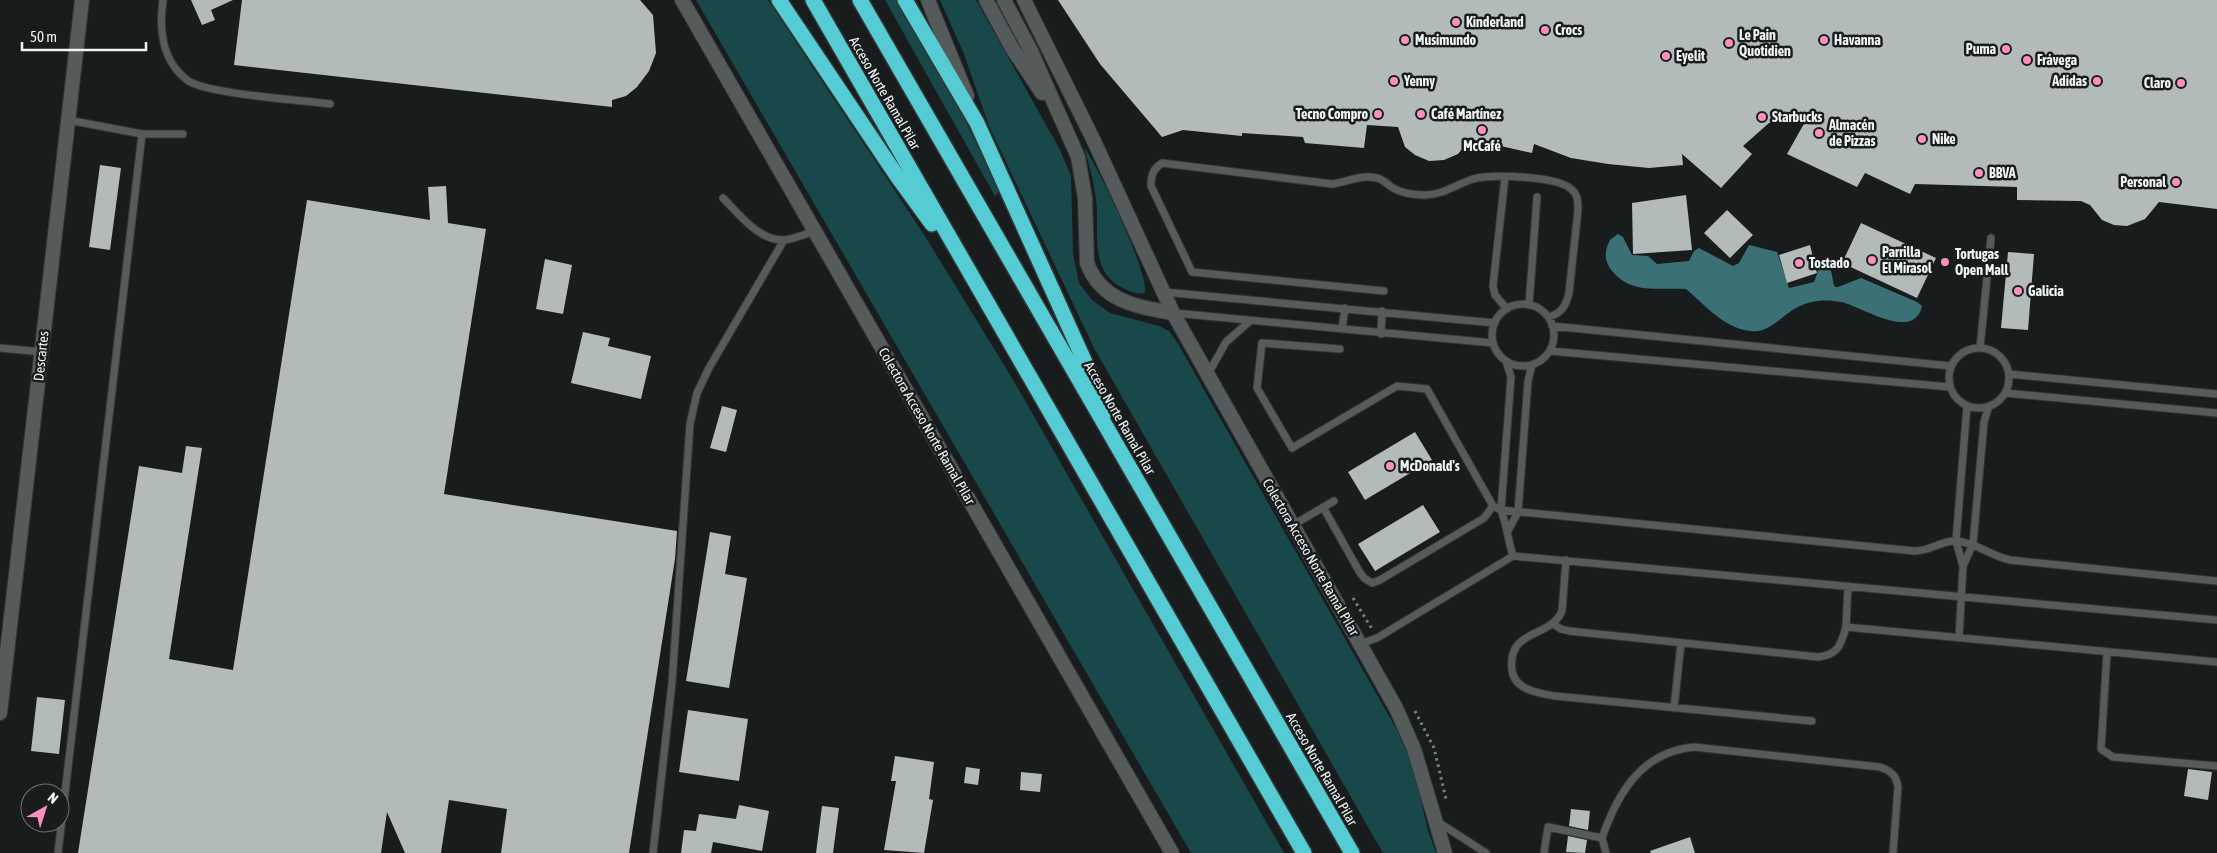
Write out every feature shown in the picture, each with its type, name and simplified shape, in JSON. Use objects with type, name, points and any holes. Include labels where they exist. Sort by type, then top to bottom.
[{"type":"highway","points":[[779,0],[897,176],[974,280]]},
{"type":"highway","name":"Acceso Norte Ramal Pilar","points":[[813,0],[1304,853]]},
{"type":"highway","name":"Acceso Norte Ramal Pilar","points":[[860,0],[1352,853]]},
{"type":"highway","points":[[905,0],[977,122],[1141,488]]},
{"type":"street","name":"Descartes","points":[[0,713],[82,0]]},
{"type":"street","name":"Colectora Acceso Norte Ramal Pilar","points":[[682,0],[1172,853]]},
{"type":"street","points":[[928,0],[977,122]]},
{"type":"street","points":[[986,0],[1012,48],[1063,124]]},
{"type":"street","points":[[1004,0],[1031,51],[1078,157],[1082,175],[1087,263],[1090,272],[1105,290],[1125,303],[1173,313]]},
{"type":"street","name":"Colectora Acceso Norte Ramal Pilar","points":[[1024,0],[1097,148],[1173,313],[1360,644],[1406,730],[1414,749],[1445,853]]},
{"type":"lane","points":[[163,0],[159,25],[163,44],[171,64],[188,81],[220,90],[330,104]]},
{"type":"lane","points":[[67,120],[142,134],[184,134]]},
{"type":"lane","points":[[58,853],[142,134]]},
{"type":"lane","points":[[1384,291],[1192,272],[1151,186],[1151,177],[1155,168],[1162,162],[1332,184],[1346,182],[1359,176],[1379,178],[1394,189],[1410,194],[1427,195],[1443,193],[1472,179],[1486,176],[1564,184],[1573,190],[1577,198],[1578,210],[1569,293],[1561,311],[1548,317]]},
{"type":"lane","points":[[1504,177],[1493,286],[1495,295],[1507,309]]},
{"type":"lane","points":[[1529,305],[1537,197]]},
{"type":"lane","points":[[723,198],[752,228],[768,236],[784,240],[815,231]]},
{"type":"lane","points":[[1980,348],[1992,238]]},
{"type":"lane","points":[[653,853],[672,683],[690,424],[697,393],[709,368],[784,240]]},
{"type":"lane","points":[[1163,292],[1495,323]]},
{"type":"lane","points":[[1506,361],[1523,366],[1532,365],[1539,362],[1550,351],[1554,334],[1552,326],[1548,317],[1536,307],[1529,305],[1514,306],[1507,309],[1495,323],[1492,333],[1496,350],[1506,361],[1511,377],[1500,510],[1509,529]]},
{"type":"lane","points":[[1342,329],[1344,308]]},
{"type":"lane","points":[[1381,334],[1382,311]]},
{"type":"lane","points":[[1173,313],[1493,343]]},
{"type":"lane","points":[[1208,374],[1226,342],[1250,320]]},
{"type":"lane","points":[[1552,326],[1951,366]]},
{"type":"lane","points":[[1340,349],[1262,343],[1257,388],[1292,448],[1397,386],[1427,389],[1465,452],[1493,506],[1500,510],[1915,551],[1925,551],[1948,542],[1956,541],[1973,544],[2001,558],[2010,560],[2217,581]]},
{"type":"lane","points":[[0,348],[42,352]]},
{"type":"lane","points":[[1963,566],[1973,544],[1984,422],[1989,406],[2005,393],[2009,374],[2006,366],[1996,353],[1980,348],[1962,352],[1951,366],[1950,387],[1954,395],[1967,406],[1989,406]]},
{"type":"lane","points":[[1550,351],[1950,387]]},
{"type":"lane","points":[[1513,556],[1508,540],[1509,529],[1518,512],[1528,381],[1532,365]]},
{"type":"lane","points":[[2009,374],[2217,394]]},
{"type":"lane","points":[[2005,393],[2217,413]]},
{"type":"lane","points":[[1959,638],[1963,566],[1956,541],[1967,406]]},
{"type":"lane","points":[[1293,525],[1334,501]]},
{"type":"lane","points":[[1323,507],[1359,572],[1372,583],[1484,518],[1493,506]]},
{"type":"lane","points":[[1360,644],[1377,638],[1513,556],[2217,620]]},
{"type":"lane","points":[[1566,560],[1562,611],[1553,624],[1520,640],[1515,646],[1512,655],[1512,672],[1519,684],[1535,692],[1555,696],[1812,722]]},
{"type":"lane","points":[[1553,624],[1569,631],[1826,656],[1832,655],[1842,645],[1846,627],[1848,586]]},
{"type":"lane","points":[[1846,627],[2217,662]]},
{"type":"lane","points":[[1674,708],[1681,642]]},
{"type":"lane","points":[[2106,652],[2101,749],[2113,757],[2217,766]]},
{"type":"lane","points":[[1606,853],[1602,838],[1611,812],[1627,784],[1639,772],[1665,754],[1678,748],[1694,747],[1880,767],[1890,771],[1897,778],[1898,788],[1893,853]]},
{"type":"lane","points":[[1434,819],[1486,853]]},
{"type":"lane","points":[[1544,853],[1548,826],[1602,838]]},
{"type":"shaded area","points":[[696,0],[768,0],[923,233],[1012,378],[1284,853],[1191,853]]},
{"type":"shaded area","points":[[885,0],[898,0],[949,86],[999,191],[995,196]]},
{"type":"shaded area","points":[[940,0],[976,0],[1059,148],[1071,176],[1073,253],[1079,283],[1092,300],[1110,313],[1159,326],[1169,331],[1177,342],[1398,732],[1414,770],[1428,831],[1436,853],[1383,853],[1094,348],[989,126],[964,54]]},
{"type":"shaded area","points":[[1084,147],[1111,197],[1131,242],[1144,281],[1145,293],[1133,292],[1121,287],[1104,270],[1098,248],[1095,193]]},
{"type":"shaded area","points":[[1618,234],[1623,237],[1632,255],[1648,256],[1657,264],[1689,261],[1694,251],[1699,248],[1733,266],[1739,263],[1749,245],[1777,252],[1789,288],[1814,282],[1820,266],[1823,264],[1827,265],[1831,270],[1835,287],[1861,278],[1917,302],[1922,306],[1917,317],[1909,321],[1898,322],[1841,302],[1818,301],[1807,303],[1790,311],[1763,330],[1749,331],[1740,329],[1723,320],[1686,289],[1638,287],[1621,279],[1610,268],[1606,256],[1610,240]]},
{"type":"building","points":[[191,0],[233,0],[211,10],[215,20],[202,25]]},
{"type":"building","points":[[242,0],[640,0],[653,15],[656,53],[649,71],[637,87],[626,96],[612,100],[612,107],[234,65]]},
{"type":"building","points":[[1058,0],[2217,0],[2217,209],[2159,202],[2145,219],[2127,226],[2114,225],[2102,220],[2090,205],[2081,201],[2017,200],[2017,187],[1915,184],[1910,194],[1865,173],[1857,187],[1787,154],[1810,113],[1769,123],[1743,146],[1752,154],[1721,188],[1682,154],[1683,165],[1649,168],[1571,158],[1534,144],[1532,153],[1470,139],[1458,154],[1444,160],[1429,161],[1415,155],[1405,147],[1398,127],[1367,125],[1364,148],[1305,143],[1303,137],[1242,133],[1242,136],[1183,130],[1162,137],[1100,64]]},
{"type":"building","points":[[100,165],[121,168],[110,250],[89,247]]},
{"type":"building","points":[[446,186],[448,223],[486,229],[444,494],[677,531],[675,559],[629,853],[501,853],[507,809],[449,800],[441,853],[405,853],[387,812],[381,853],[78,853],[139,466],[182,473],[186,446],[202,448],[169,659],[233,670],[307,200],[430,220],[428,187]]},
{"type":"building","points":[[1686,195],[1692,250],[1633,254],[1632,203]]},
{"type":"building","points":[[1727,210],[1753,235],[1730,258],[1704,233]]},
{"type":"building","points":[[1861,223],[1936,258],[1917,298],[1842,263]]},
{"type":"building","points":[[1810,245],[1817,273],[1787,283],[1779,255]]},
{"type":"building","name":"Galicia","points":[[2008,252],[2034,254],[2028,330],[2001,328]]},
{"type":"building","points":[[545,259],[572,265],[563,314],[536,309]]},
{"type":"building","points":[[583,332],[610,338],[608,346],[651,356],[641,399],[571,383]]},
{"type":"building","points":[[722,406],[737,410],[726,452],[710,448]]},
{"type":"building","name":"McDonald's","points":[[1415,432],[1432,460],[1365,500],[1348,472]]},
{"type":"building","points":[[1423,505],[1440,532],[1375,571],[1358,544]]},
{"type":"building","points":[[710,532],[731,536],[725,574],[747,578],[729,688],[686,681]]},
{"type":"building","points":[[37,697],[65,700],[59,754],[31,751]]},
{"type":"building","points":[[688,710],[748,719],[739,781],[679,772]]},
{"type":"building","points":[[895,756],[934,762],[929,799],[933,800],[924,853],[884,850],[896,781],[891,781]]},
{"type":"building","points":[[966,767],[980,769],[978,785],[964,783]]},
{"type":"building","points":[[2188,769],[2212,772],[2208,800],[2184,796]]},
{"type":"building","points":[[1021,772],[1042,774],[1040,792],[1020,790]]},
{"type":"building","points":[[739,805],[769,811],[762,851],[713,842],[711,853],[681,853],[684,830],[696,831],[699,814],[736,819]]},
{"type":"building","points":[[822,806],[839,808],[833,853],[816,853]]},
{"type":"building","points":[[1571,809],[1590,811],[1588,830],[1569,826]]},
{"type":"building","points":[[1568,836],[1587,840],[1585,853],[1566,852]]},
{"type":"building","points":[[1690,837],[1695,853],[1651,853],[1650,851]]},
{"type":"place","name":"Kinderland","points":[[1456,22]]},
{"type":"place","name":"Crocs","points":[[1545,30]]},
{"type":"place","name":"Musimundo","points":[[1405,40]]},
{"type":"place","name":"Havanna","points":[[1824,40]]},
{"type":"place","name":"Le Pain Quotidien","points":[[1729,43]]},
{"type":"place","name":"Puma","points":[[2006,49]]},
{"type":"place","name":"Eyelit","points":[[1666,56]]},
{"type":"place","name":"Frávega","points":[[2027,60]]},
{"type":"place","name":"Yenny","points":[[1394,81]]},
{"type":"place","name":"Adidas","points":[[2097,81]]},
{"type":"place","name":"Claro","points":[[2181,83]]},
{"type":"place","name":"Tecno Compro","points":[[1378,114]]},
{"type":"place","name":"Café Martínez","points":[[1421,114]]},
{"type":"place","name":"Starbucks","points":[[1762,117]]},
{"type":"place","name":"McCafé","points":[[1482,130]]},
{"type":"place","name":"Almacén de Pizzas","points":[[1819,133]]},
{"type":"place","name":"Nike","points":[[1922,139]]},
{"type":"place","name":"BBVA","points":[[1979,173]]},
{"type":"place","name":"Personal","points":[[2176,182]]},
{"type":"place","name":"Parrilla El Mirasol","points":[[1872,260]]},
{"type":"place","name":"Tortugas Open Mall","points":[[1945,262]]},
{"type":"place","name":"Tostado","points":[[1799,263]]},
{"type":"place","name":"Galicia","points":[[2018,291]]},
{"type":"place","name":"McDonald's","points":[[1390,466]]}]
